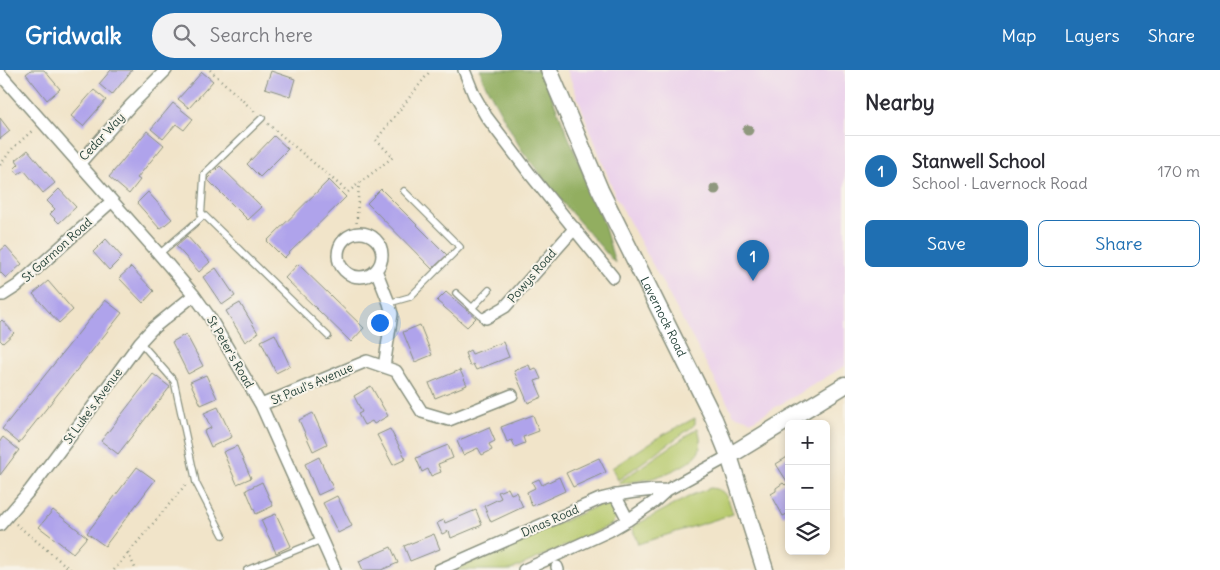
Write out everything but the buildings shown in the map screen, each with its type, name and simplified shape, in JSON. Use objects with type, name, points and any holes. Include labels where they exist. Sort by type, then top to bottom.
[{"type":"main road","name":"Lavernock Road","points":[[549,70],[600,190],[712,414],[729,456],[765,570]]},
{"type":"main road","points":[[729,456],[845,386]]},
{"type":"street","name":"Cedar Way","points":[[0,74],[79,164],[166,70]]},
{"type":"street","points":[[464,70],[474,95],[486,116],[613,277]]},
{"type":"street","name":"St Peter's Road","points":[[79,164],[159,254],[194,295],[209,316],[261,406],[335,570]]},
{"type":"street","name":"St Garmon Road","points":[[0,295],[17,286],[112,201]]},
{"type":"street","name":"Powys Road","points":[[486,318],[505,307],[575,228]]},
{"type":"street","points":[[356,233],[370,235],[376,239],[382,251],[380,265],[370,274],[362,276],[348,273],[343,268],[339,254],[340,247],[344,241],[356,233]]},
{"type":"street","points":[[376,270],[392,314],[384,367]]},
{"type":"street","name":"St Luke's Avenue","points":[[4,521],[30,490],[140,342],[152,329],[194,295]]},
{"type":"street","name":"St Paul's Avenue","points":[[261,406],[367,361],[396,371],[422,412],[449,420],[512,395]]},
{"type":"street","name":"Dinas Road","points":[[524,570],[609,531],[654,502],[667,490],[729,456]]},
{"type":"street","name":"Dinas Road","points":[[439,570],[600,499],[648,490],[667,490]]},
{"type":"street","points":[[615,495],[628,520]]},
{"type":"lane","points":[[159,254],[200,218],[204,174],[262,118]]},
{"type":"lane","points":[[389,303],[410,297],[460,247],[404,191]]},
{"type":"lane","points":[[201,212],[328,336]]},
{"type":"lane","points":[[472,308],[489,290]]},
{"type":"lane","points":[[456,293],[486,318]]},
{"type":"lane","points":[[140,342],[174,382],[196,483],[223,535]]},
{"type":"lane","points":[[247,570],[321,540]]},
{"type":"path","points":[[210,70],[262,118],[348,192],[393,157],[376,140],[431,70]]},
{"type":"path","points":[[0,165],[13,148],[41,122]]},
{"type":"path","points":[[356,233],[360,183]]},
{"type":"path","points":[[114,570],[194,473]]},
{"type":"path","points":[[4,521],[71,570]]},
{"type":"path","points":[[128,554],[136,570]]},
{"type":"shaded area","points":[[567,70],[845,70],[845,366],[752,421],[734,415],[616,197]]},
{"type":"green space","points":[[480,70],[541,70],[602,218],[615,263],[555,194],[521,149],[483,80]]},
{"type":"green space","points":[[695,418],[695,424],[692,427],[618,480],[612,468],[659,437]]},
{"type":"green space","points":[[698,428],[700,448],[696,456],[690,461],[675,470],[658,476],[620,484],[619,482]]},
{"type":"green space","points":[[710,488],[720,490],[726,496],[733,514],[638,544],[632,527],[692,495]]},
{"type":"green space","points":[[604,503],[609,503],[616,511],[611,525],[511,570],[454,570]]},
{"type":"place","name":"Stanwell School","points":[[753,281]]}]
